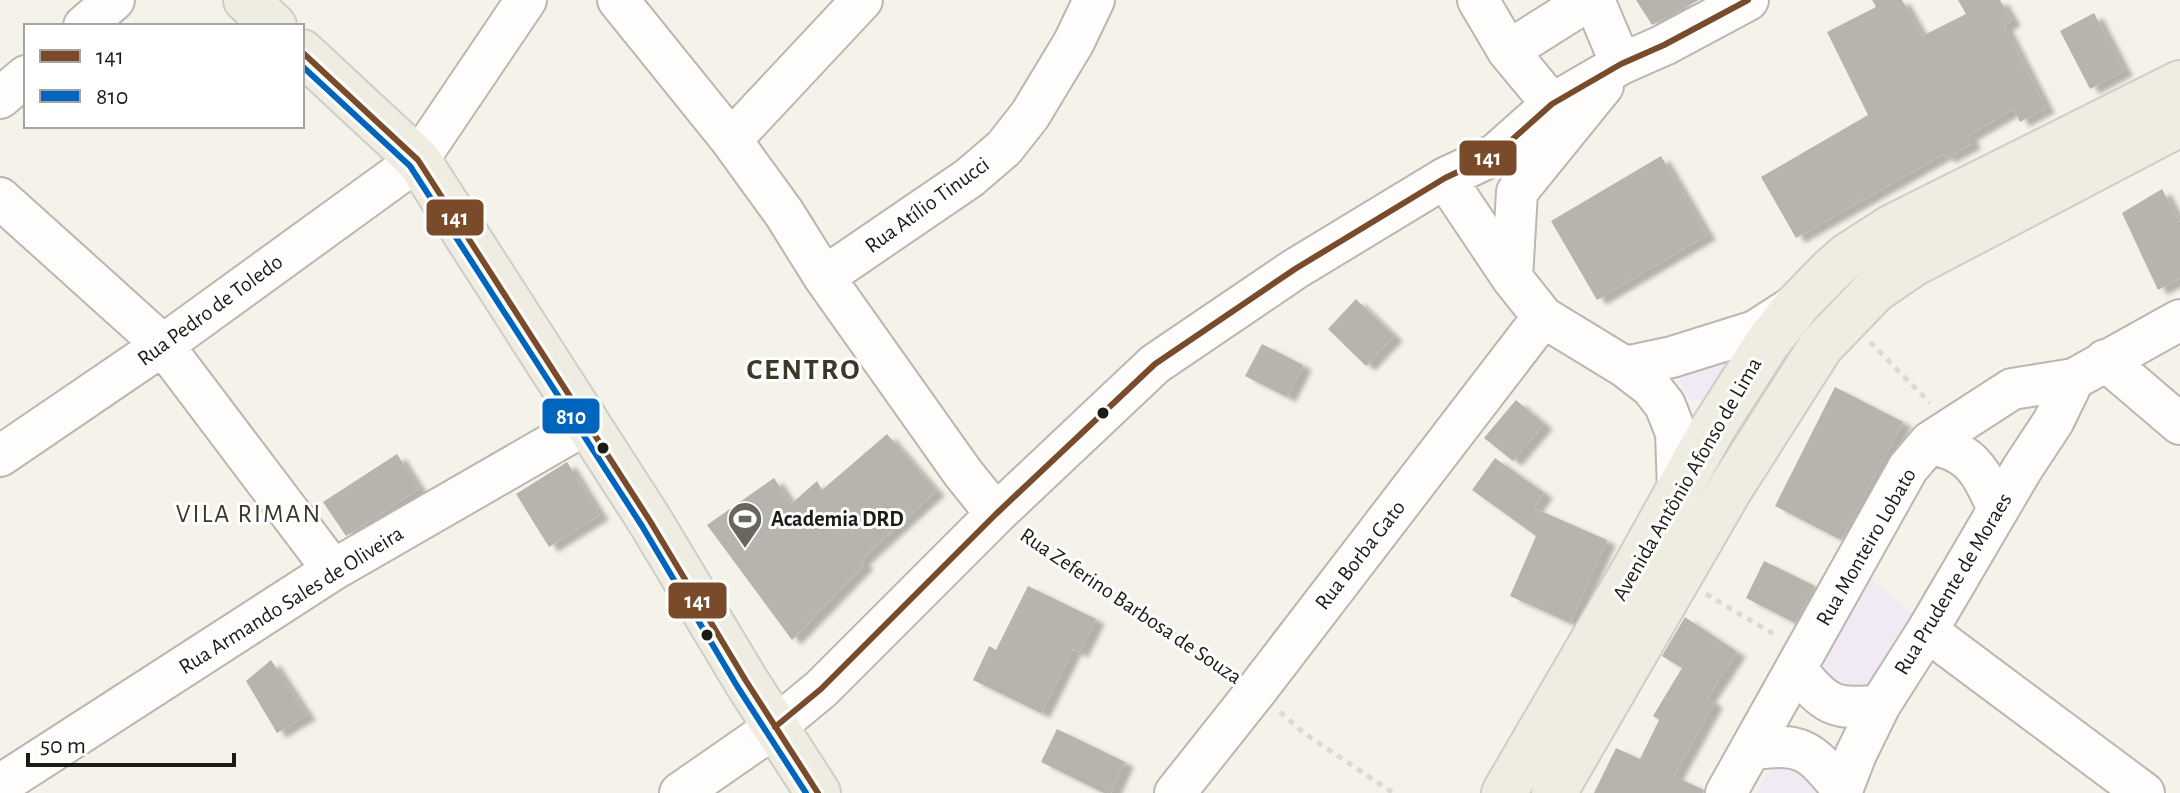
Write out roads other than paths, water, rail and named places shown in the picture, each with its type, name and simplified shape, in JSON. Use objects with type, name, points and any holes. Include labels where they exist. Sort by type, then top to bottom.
[{"type":"main road","points":[[246,0],[272,24]]},
{"type":"main road","points":[[304,54],[418,160],[650,521],[818,793]]},
{"type":"main road","name":"Avenida Antônio Afonso de Lima","points":[[1554,793],[1716,514],[1805,370],[1821,346],[1874,291],[1902,246],[2180,83]]},
{"type":"main road","name":"Avenida Antônio Afonso de Lima","points":[[1504,793],[1713,428],[1768,342],[1798,304],[1847,256],[1902,246],[2179,128]]},
{"type":"main road","points":[[1678,490],[1716,514]]},
{"type":"street","points":[[86,24],[114,0]]},
{"type":"street","points":[[418,160],[526,0]]},
{"type":"street","name":"Rua Zeferino Barbosa de Souza","points":[[618,0],[731,140],[784,213],[824,277],[963,473],[996,514]]},
{"type":"street","points":[[731,140],[862,0]]},
{"type":"street","name":"Rua Atílio Tinucci","points":[[824,277],[969,178],[1004,148],[1030,115],[1074,42],[1094,0]]},
{"type":"street","points":[[1478,0],[1508,51],[1552,104]]},
{"type":"street","points":[[1508,51],[1592,0],[1621,64]]},
{"type":"street","points":[[680,793],[775,727],[821,689],[996,514],[1155,364],[1295,269],[1445,178],[1496,154],[1552,104],[1621,64],[1748,0]]},
{"type":"street","points":[[1517,192],[1621,64]]},
{"type":"street","points":[[0,98],[24,78]]},
{"type":"street","points":[[1496,154],[1517,192],[1512,278]]},
{"type":"street","name":"Rua Pedro de Toledo","points":[[0,456],[163,345],[418,160]]},
{"type":"street","points":[[1445,178],[1512,278],[1543,317],[1625,367],[1651,387],[1665,405],[1676,433],[1678,490]]},
{"type":"street","points":[[0,198],[163,345],[333,570]]},
{"type":"street","points":[[1625,367],[1672,357],[1755,331],[1798,304]]},
{"type":"street","name":"Rua Borba Gato","points":[[1175,793],[1543,317]]},
{"type":"street","name":"Rua Monteiro Lobato","points":[[1726,793],[1908,468],[1941,434],[2012,389],[2090,370],[2180,320]]},
{"type":"street","points":[[2090,370],[2180,424]]},
{"type":"street","name":"Rua Prudente de Moraes","points":[[1841,791],[1880,705],[1998,509],[2090,370]]},
{"type":"street","name":"Rua Armando Sales de Oliveira","points":[[0,785],[333,570],[588,423]]},
{"type":"street","points":[[1941,434],[1976,468],[1998,509]]},
{"type":"street","points":[[1927,631],[2144,793]]},
{"type":"street","points":[[1801,661],[1821,697],[1841,707],[1880,705]]},
{"type":"street","points":[[1750,750],[1779,745],[1794,747],[1824,767],[1841,791]]},
{"type":"place","name":"Academia DRD","points":[[745,550]]},
{"type":"district","name":"CENTRO","points":[[804,370]]},
{"type":"district","name":"VILA RIMAN","points":[[249,514]]}]
